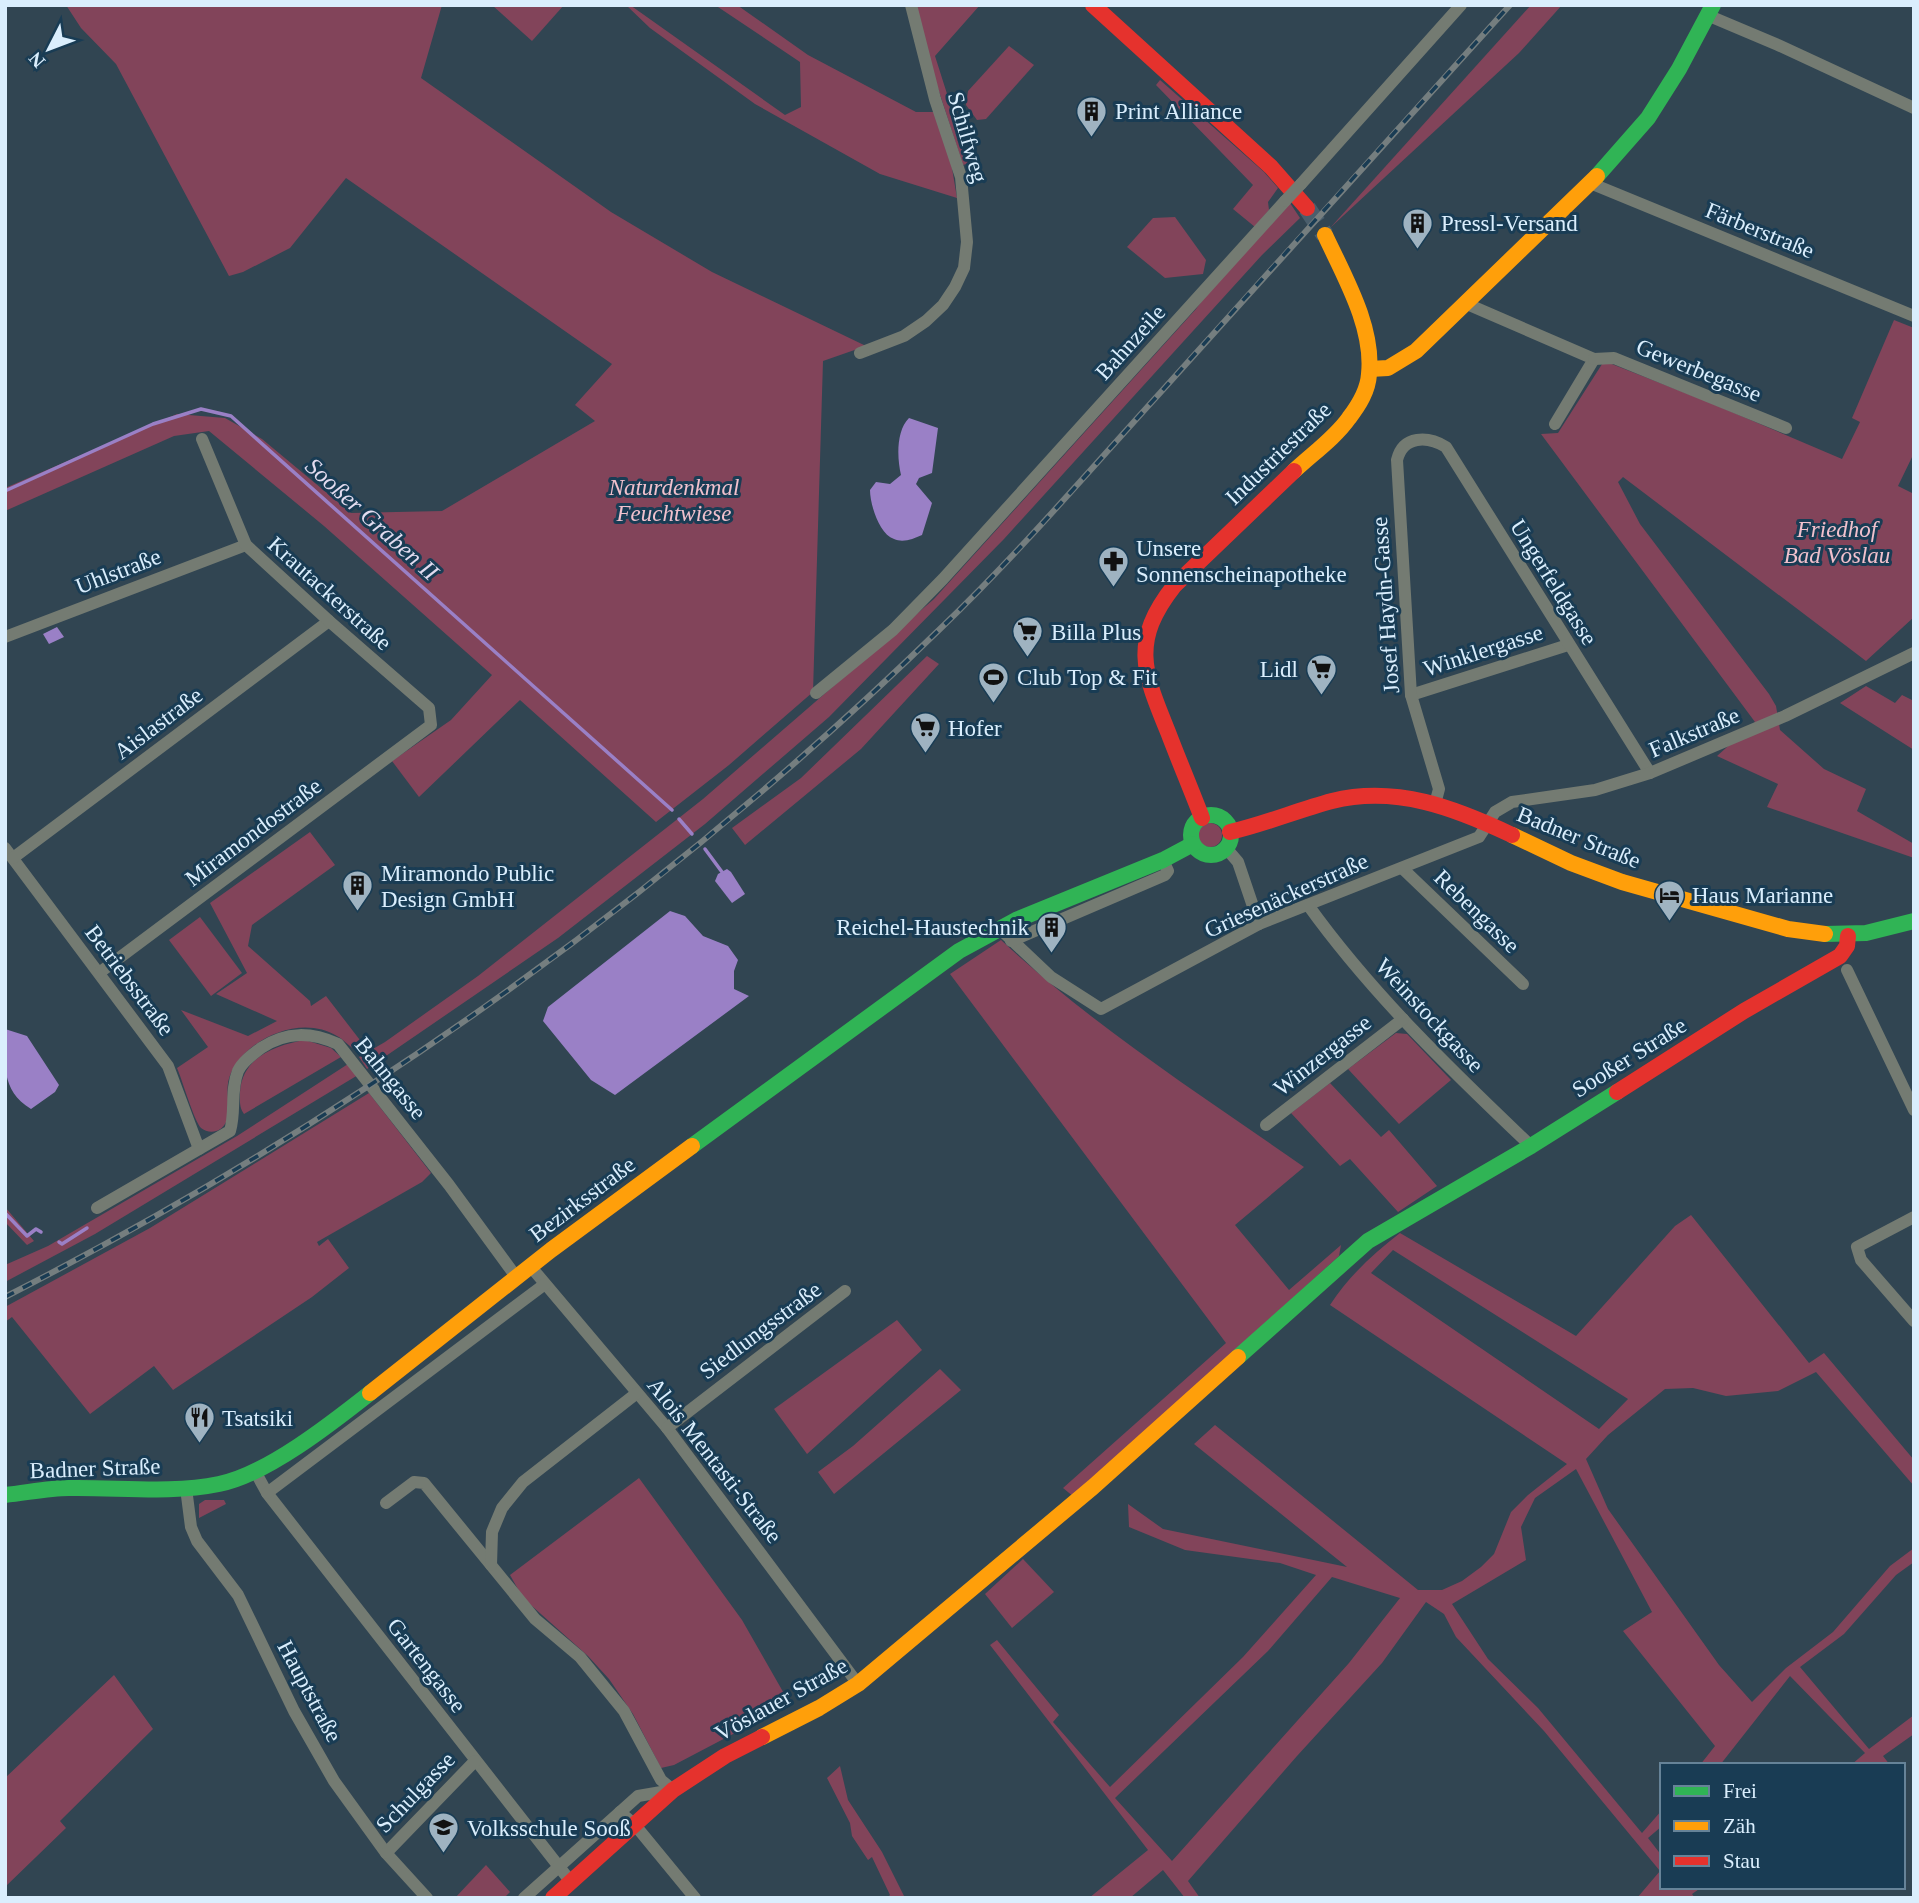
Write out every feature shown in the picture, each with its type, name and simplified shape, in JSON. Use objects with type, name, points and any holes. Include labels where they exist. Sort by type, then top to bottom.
[{"type":"street","name":"Schilfweg","points":[[860,354],[904,336],[926,321],[943,305],[964,268],[967,242],[961,177],[935,99],[911,5]]},
{"type":"street","points":[[1093,5],[1271,167],[1307,208]]},
{"type":"street","name":"Bahnzeile","points":[[816,693],[893,630],[943,579],[1461,5]]},
{"type":"street","points":[[1325,235],[1359,312],[1366,334],[1370,369],[1388,368],[1416,351],[1590,183],[1648,118],[1679,69],[1710,10],[1778,45],[1914,108]]},
{"type":"street","name":"Färberstraße","points":[[1590,183],[1914,316]]},
{"type":"street","name":"Gewerbegasse","points":[[1466,304],[1594,359],[1614,358],[1786,428]]},
{"type":"street","points":[[1555,424],[1594,359]]},
{"type":"street","name":"Industriestraße","points":[[1202,818],[1148,682],[1144,661],[1146,640],[1156,610],[1174,586],[1348,420],[1366,391],[1370,369]]},
{"type":"street","name":"Krautackerstraße","points":[[202,439],[246,545],[328,621],[429,708],[431,725]]},
{"type":"street","name":"Ungerfeldgasse","points":[[1406,443],[1420,439],[1437,442],[1446,447],[1650,773]]},
{"type":"street","name":"Josef Haydn-Gasse","points":[[1406,443],[1399,450],[1397,460],[1411,695],[1439,789],[1435,804]]},
{"type":"street","name":"Uhlstraße","points":[[5,637],[246,545]]},
{"type":"street","name":"Aislastraße","points":[[9,853],[328,621]]},
{"type":"street","name":"Winklergasse","points":[[1411,695],[1568,645]]},
{"type":"street","name":"Falkstraße","points":[[1488,825],[1495,812],[1512,802],[1595,790],[1650,773],[1785,716],[1914,653]]},
{"type":"street","name":"Miramondostraße","points":[[99,973],[431,725]]},
{"type":"street","name":"Badner Straße","points":[[1228,840],[1322,805],[1368,795],[1394,796],[1435,804],[1597,873],[1788,929],[1821,935],[1848,936],[1912,926]]},
{"type":"street","points":[[1228,840],[1221,852],[1208,855],[1193,844],[1191,832],[1197,821],[1214,816],[1220,818],[1228,827],[1228,840],[1259,924]]},
{"type":"street","name":"Griesenäckerstraße","points":[[1011,941],[1051,977],[1101,1009],[1259,924],[1479,837],[1488,825]]},
{"type":"street","points":[[1163,860],[1168,871],[1165,875],[1011,941],[999,928],[1163,860],[1193,844]]},
{"type":"street","name":"Betriebsstraße","points":[[9,853],[168,1066],[199,1149]]},
{"type":"street","name":"Rebengasse","points":[[1402,868],[1524,984]]},
{"type":"street","name":"Weinstockgasse","points":[[1308,905],[1339,949],[1450,1069],[1531,1146]]},
{"type":"street","name":"Bezirksstraße","points":[[186,1488],[221,1484],[255,1471],[326,1428],[531,1267],[889,1001],[959,951],[999,928]]},
{"type":"street","name":"Sooßer Straße","points":[[1424,1209],[1531,1146],[1744,1011],[1840,956],[1847,946],[1848,936]]},
{"type":"street","points":[[1847,970],[1914,1111]]},
{"type":"street","name":"Winzergasse","points":[[1266,1125],[1404,1019]]},
{"type":"street","name":"Bahngasse","points":[[199,1149],[230,1131],[234,1116],[233,1091],[239,1070],[252,1054],[287,1035],[321,1037],[338,1044],[449,1185],[517,1278]]},
{"type":"street","points":[[97,1208],[199,1149]]},
{"type":"street","name":"Vöslauer Straße","points":[[553,1898],[673,1790],[725,1756],[819,1709],[858,1684],[1093,1487],[1368,1241],[1424,1209]]},
{"type":"street","points":[[1914,1217],[1857,1247],[1861,1260],[1914,1321]]},
{"type":"street","name":"Alois Mentasti-Straße","points":[[531,1267],[667,1428],[858,1684]]},
{"type":"street","points":[[267,1493],[545,1284]]},
{"type":"street","name":"Siedlungsstraße","points":[[667,1428],[845,1292]]},
{"type":"street","points":[[491,1565],[492,1532],[502,1508],[523,1482],[637,1393]]},
{"type":"street","name":"Gartengasse","points":[[255,1471],[267,1493],[571,1882]]},
{"type":"street","points":[[386,1503],[414,1482],[424,1483],[535,1619],[580,1657],[624,1711],[661,1780],[673,1790]]},
{"type":"street","name":"Badner Straße","points":[[5,1495],[65,1488],[186,1488]]},
{"type":"street","name":"Hauptstraße","points":[[186,1488],[191,1527],[197,1541],[238,1595],[294,1711],[334,1781],[386,1853],[427,1898]]},
{"type":"street","name":"Schulgasse","points":[[386,1853],[475,1760]]},
{"type":"street","name":"Vöslauer Straße","points":[[524,1898],[638,1796],[673,1790]]},
{"type":"street","points":[[620,1812],[635,1825],[695,1898]]},
{"type":"green space","name":"Naturdenkmal Feuchtwiese","points":[[66,5],[442,5],[421,78],[611,212],[712,272],[866,346],[823,361],[813,692],[729,765],[656,822],[520,700],[419,797],[392,761],[451,720],[492,675],[324,526],[209,431],[174,436],[5,511],[5,488],[177,414],[225,418],[262,439],[351,513],[442,511],[595,421],[575,405],[612,364],[346,178],[290,248],[243,272],[229,276],[116,64],[81,28]]},
{"type":"green space","points":[[492,5],[564,5],[532,41]]},
{"type":"green space","points":[[626,5],[630,5],[785,115],[801,107],[800,62],[715,5],[737,5],[808,55],[916,112],[935,112],[948,144],[957,198],[880,174],[755,104],[650,28]]},
{"type":"green space","points":[[915,5],[980,5],[935,56],[969,163],[963,165],[918,27]]},
{"type":"green space","points":[[1531,5],[1562,5],[1519,53],[1330,228]]},
{"type":"green space","points":[[1009,46],[1034,65],[986,119],[977,120],[966,105],[968,91]]},
{"type":"green space","points":[[1160,80],[1264,172],[1278,188],[1268,202],[1269,210],[1255,227],[1233,209],[1253,185],[1156,85]]},
{"type":"green space","points":[[1290,203],[1300,218],[1262,255],[1004,539],[829,717],[705,824],[558,938],[367,1069],[359,1057],[385,1042],[478,976],[703,799],[934,599]]},
{"type":"green space","points":[[1175,217],[1206,260],[1203,274],[1165,278],[1127,247],[1153,218]]},
{"type":"green space","name":"Friedhof Bad Vöslau","points":[[1894,320],[1914,328],[1914,453],[1898,486],[1914,494],[1914,617],[1866,661],[1623,477],[1618,482],[1640,524],[1769,694],[1776,706],[1780,730],[1824,769],[1866,789],[1857,811],[1914,844],[1914,858],[1767,807],[1778,784],[1717,756],[1755,722],[1541,434],[1558,433],[1604,361],[1842,459],[1860,422],[1852,418]]},
{"type":"green space","points":[[927,656],[939,664],[861,749],[745,845],[732,828],[801,778]]},
{"type":"green space","points":[[1866,686],[1895,703],[1902,695],[1914,701],[1914,750],[1840,703]]},
{"type":"green space","points":[[1210,823],[1219,826],[1222,835],[1219,844],[1210,847],[1201,844],[1198,835],[1201,826]]},
{"type":"green space","points":[[310,832],[335,865],[252,925],[248,946],[310,1001],[311,1006],[326,996],[363,1044],[354,1049],[337,1036],[308,1027],[277,1033],[263,1040],[239,1060],[231,1073],[225,1124],[218,1130],[206,1131],[195,1117],[177,1068],[208,1047],[181,1010],[248,1036],[277,1021],[216,994],[247,973],[210,903]]},
{"type":"green space","points":[[200,917],[242,973],[211,996],[169,940]]},
{"type":"green space","points":[[1001,940],[1110,1031],[1304,1167],[1235,1225],[1289,1290],[1341,1245],[1339,1256],[1074,1497],[1063,1488],[1226,1343],[950,974]]},
{"type":"green space","points":[[1396,1033],[1407,1034],[1451,1080],[1399,1124],[1348,1069]]},
{"type":"green space","points":[[305,1040],[331,1048],[341,1057],[244,1114],[240,1092],[242,1080],[254,1061],[272,1049]]},
{"type":"green space","points":[[348,1064],[358,1075],[95,1234],[5,1282],[5,1265],[48,1246],[237,1136]]},
{"type":"green space","points":[[1330,1083],[1381,1137],[1389,1130],[1437,1186],[1398,1212],[1350,1159],[1340,1166],[1291,1113]]},
{"type":"green space","points":[[369,1093],[431,1173],[422,1182],[317,1242],[319,1246],[328,1239],[349,1268],[312,1297],[173,1390],[154,1366],[90,1414],[12,1317],[5,1322],[5,1307],[150,1228]]},
{"type":"green space","points":[[5,1207],[34,1241],[27,1245],[5,1222]]},
{"type":"green space","points":[[1691,1215],[1809,1363],[1824,1353],[1914,1460],[1914,1486],[1816,1372],[1778,1391],[1726,1396],[1693,1388],[1665,1389],[1608,1435],[1586,1459],[1608,1509],[1719,1665],[1752,1702],[1786,1668],[1833,1632],[1890,1566],[1914,1548],[1914,1562],[1896,1575],[1844,1634],[1800,1667],[1869,1749],[1914,1715],[1914,1734],[1883,1756],[1888,1763],[1853,1763],[1865,1753],[1790,1676],[1722,1763],[1702,1763],[1715,1746],[1623,1631],[1652,1612],[1576,1469],[1535,1498],[1521,1527],[1526,1560],[1452,1604],[1488,1659],[1538,1708],[1642,1833],[1660,1812],[1660,1828],[1648,1838],[1660,1853],[1660,1871],[1544,1731],[1456,1637],[1444,1614],[1426,1602],[1382,1663],[1188,1881],[1200,1898],[1185,1898],[1163,1870],[1130,1898],[1089,1898],[1148,1850],[990,1645],[997,1640],[1059,1715],[1053,1722],[1110,1787],[1243,1657],[1316,1575],[1280,1563],[1185,1550],[1129,1527],[1128,1504],[1163,1529],[1347,1567],[1194,1444],[1215,1425],[1418,1590],[1442,1590],[1462,1581],[1481,1567],[1494,1554],[1511,1512],[1567,1464],[1330,1305],[1362,1266],[1400,1233],[1576,1336],[1675,1226]],"holes":[[[1393,1250],[1628,1399],[1599,1429],[1371,1273]],[[1332,1577],[1400,1598],[1349,1663],[1172,1861],[1115,1798],[1268,1651]]]},
{"type":"green space","points":[[897,1320],[922,1350],[807,1454],[774,1409]]},
{"type":"green space","points":[[940,1369],[961,1390],[834,1494],[818,1472],[853,1446]]},
{"type":"green space","points":[[639,1478],[742,1620],[790,1704],[674,1765],[661,1768],[633,1714],[609,1679],[588,1656],[523,1598],[510,1575]]},
{"type":"green space","points":[[205,1500],[224,1500],[226,1504],[199,1518],[199,1504]]},
{"type":"green space","points":[[1023,1559],[1054,1592],[1012,1628],[985,1594]]},
{"type":"green space","points":[[114,1675],[153,1729],[60,1821],[66,1828],[5,1887],[5,1778]]},
{"type":"green space","points":[[840,1766],[848,1800],[882,1852],[905,1898],[887,1898],[890,1895],[872,1857],[868,1860],[852,1836],[850,1823],[827,1778]]},
{"type":"green space","points":[[486,1865],[510,1892],[504,1898],[455,1898]]},
{"type":"green space","points":[[1660,1871],[1660,1889],[1699,1889],[1692,1894],[1695,1898],[1637,1898]]},
{"type":"shaded area","points":[[909,418],[938,428],[932,473],[919,478],[916,484],[932,503],[922,535],[901,541],[889,536],[880,525],[870,490],[876,482],[890,484],[901,475],[898,453],[900,437]]},
{"type":"shaded area","points":[[57,627],[64,637],[49,644],[43,634]]},
{"type":"shaded area","points":[[727,869],[745,894],[732,903],[715,881],[718,874]]},
{"type":"shaded area","points":[[670,911],[685,916],[703,936],[728,946],[738,960],[734,971],[734,989],[749,996],[615,1095],[591,1080],[543,1021],[548,1007]]},
{"type":"shaded area","points":[[5,1029],[27,1036],[59,1085],[55,1092],[31,1109],[21,1101],[9,1084],[5,1064]]},
{"type":"waterway","name":"Sooßer Graben II","points":[[5,491],[153,424],[201,409],[231,416],[672,810]]},
{"type":"waterway","points":[[679,819],[692,834]]},
{"type":"waterway","points":[[705,849],[722,872]]},
{"type":"waterway","points":[[5,1213],[27,1236],[36,1229],[41,1232]]},
{"type":"waterway","points":[[59,1242],[62,1244],[87,1228]]},
{"type":"tunnel","points":[[1307,208],[1325,235]]},
{"type":"railway","points":[[5,1297],[132,1229],[257,1157],[379,1079],[498,997],[614,911],[727,821],[836,726],[998,571],[1510,5]]},
{"type":"traffic: fast","points":[[1597,176],[1648,118],[1679,69],[1713,5]]},
{"type":"traffic: fast","points":[[1211,815],[1225,821],[1231,835],[1225,849],[1211,855],[1197,849],[1191,835],[1197,821],[1211,815]]},
{"type":"traffic: fast","points":[[692,1146],[959,951],[1016,920],[1163,860],[1193,844]]},
{"type":"traffic: fast","points":[[1825,934],[1866,933],[1914,921]]},
{"type":"traffic: fast","points":[[1238,1357],[1368,1241],[1531,1146],[1617,1092]]},
{"type":"traffic: fast","points":[[5,1495],[61,1488],[201,1487],[237,1479],[298,1446],[370,1393]]},
{"type":"traffic: slow","points":[[1370,369],[1388,368],[1416,351],[1597,176]]},
{"type":"traffic: slow","points":[[1294,471],[1343,425],[1359,403],[1368,380],[1369,356],[1362,320],[1325,235]]},
{"type":"traffic: slow","points":[[1512,835],[1571,863],[1622,882],[1788,929],[1825,934]]},
{"type":"traffic: slow","points":[[370,1393],[551,1250],[692,1146]]},
{"type":"traffic: slow","points":[[762,1737],[819,1708],[858,1684],[1093,1487],[1238,1357]]},
{"type":"traffic: jam","points":[[1093,5],[1271,167],[1307,208]]},
{"type":"traffic: jam","points":[[1202,818],[1153,692],[1148,675],[1146,641],[1160,606],[1174,586],[1294,471]]},
{"type":"traffic: jam","points":[[1230,832],[1332,801],[1379,796],[1447,808],[1512,835]]},
{"type":"traffic: jam","points":[[1617,1092],[1744,1011],[1840,956],[1847,946],[1848,936]]},
{"type":"traffic: jam","points":[[553,1898],[673,1790],[725,1756],[762,1737]]},
{"type":"place","name":"Print Alliance","points":[[1092,138]]},
{"type":"place","name":"Pressl-Versand","points":[[1418,250]]},
{"type":"place","name":"Unsere Sonnenscheinapotheke","points":[[1113,588]]},
{"type":"place","name":"Billa Plus","points":[[1028,659]]},
{"type":"place","name":"Lidl","points":[[1321,696]]},
{"type":"place","name":"Club Top & Fit","points":[[994,704]]},
{"type":"place","name":"Hofer","points":[[925,755]]},
{"type":"place","name":"Miramondo Public Design GmbH","points":[[358,913]]},
{"type":"place","name":"Haus Marianne","points":[[1669,922]]},
{"type":"place","name":"Reichel-Haustechnik","points":[[1052,954]]},
{"type":"place","name":"Tsatsiki","points":[[199,1445]]},
{"type":"place","name":"Volksschule Sooß","points":[[444,1855]]}]
